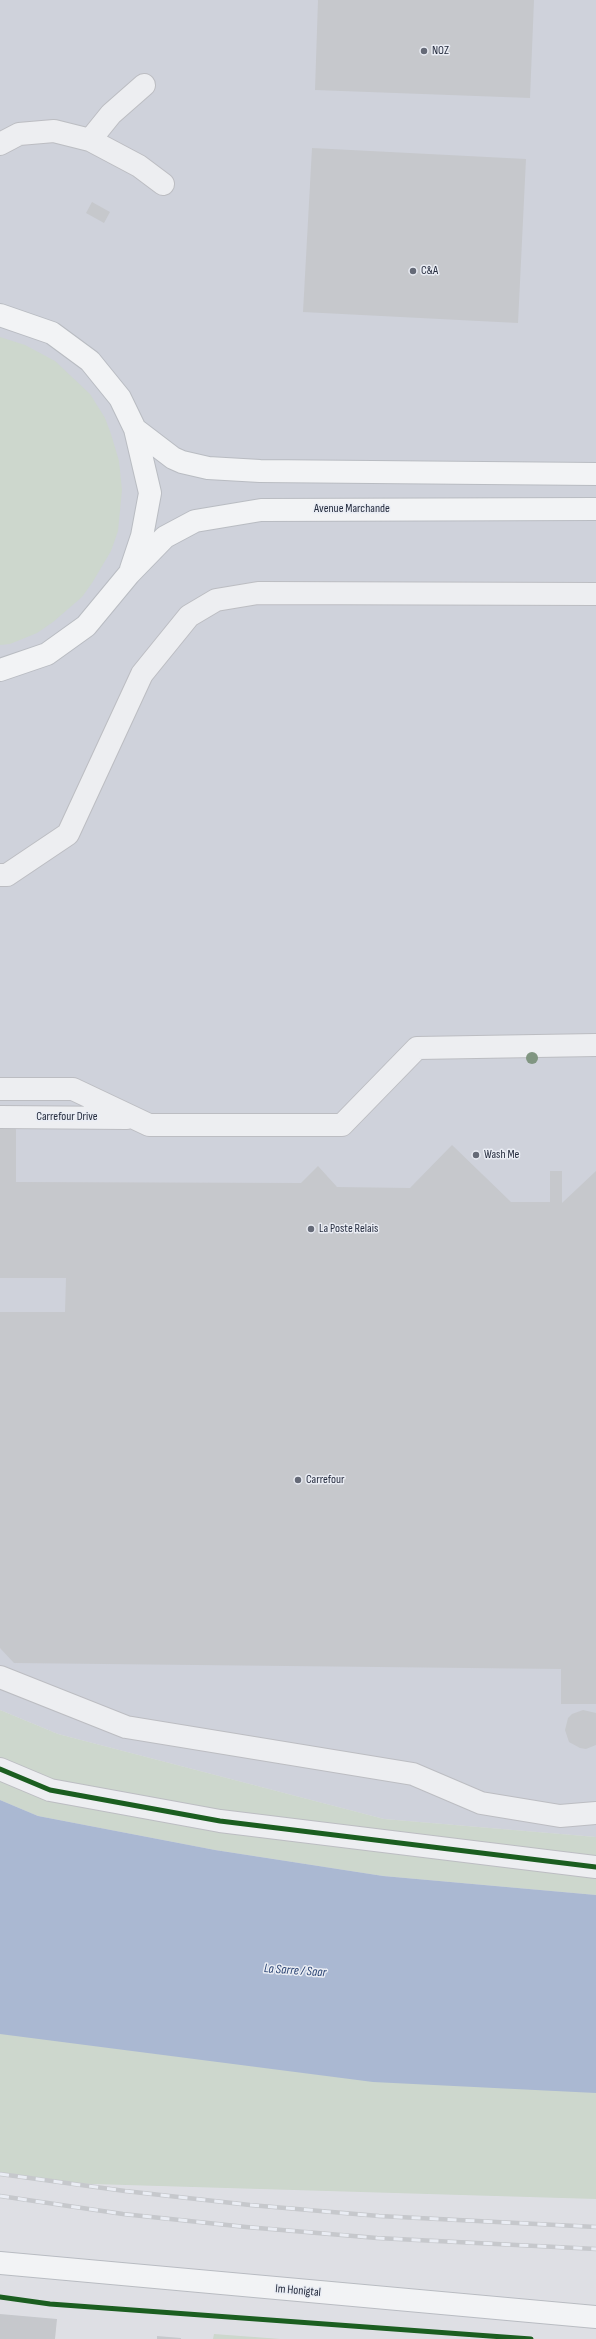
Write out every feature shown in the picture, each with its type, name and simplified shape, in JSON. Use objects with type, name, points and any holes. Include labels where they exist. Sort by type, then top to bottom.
[{"type":"main road","name":"Avenue Marchande","points":[[0,314],[52,333],[90,361],[120,398],[135,429],[150,494],[142,536],[129,574]]},
{"type":"main road","name":"Avenue Marchande","points":[[135,429],[174,458],[182,462],[208,468],[260,472],[596,474]]},
{"type":"main road","name":"Avenue Marchande","points":[[0,670],[47,654],[86,626],[129,574],[165,537],[195,521],[238,513],[269,510],[596,509]]},
{"type":"main road","name":"Im Honigtal","points":[[0,2263],[596,2317]]},
{"type":"lane","points":[[90,140],[111,114],[144,86]]},
{"type":"lane","points":[[0,144],[19,134],[54,131],[90,140],[139,166],[163,184]]},
{"type":"lane","points":[[0,875],[7,875],[68,834],[142,674],[190,616],[216,600],[270,593],[596,594]]},
{"type":"lane","points":[[0,1089],[73,1090],[149,1125],[342,1125],[416,1048],[596,1045]]},
{"type":"lane","name":"Carrefour Drive","points":[[0,1117],[134,1118]]},
{"type":"lane","points":[[0,1677],[126,1727],[413,1774],[481,1803],[560,1816],[596,1813]]},
{"type":"lane","points":[[0,1769],[50,1790],[220,1821],[596,1867]]},
{"type":"shaded area","points":[[0,0],[596,0],[596,1837],[384,1819],[58,1734],[0,1710]]},
{"type":"shaded area","points":[[0,337],[25,345],[55,361],[90,394],[105,418],[111,434],[119,461],[122,490],[118,531],[111,551],[82,597],[53,622],[37,633],[10,644],[0,645]]},
{"type":"shaded area","points":[[0,1710],[58,1734],[384,1819],[596,1837],[596,1895],[383,1876],[215,1850],[38,1816],[0,1800]]},
{"type":"shaded area","points":[[0,2033],[596,2083],[596,2199],[59,2183],[0,2175]]},
{"type":"shaded area","points":[[214,2334],[281,2339],[213,2339]]},
{"type":"water","name":"La Sarre / Saar","points":[[0,1800],[38,1816],[215,1850],[383,1876],[596,1895],[596,2093],[373,2082],[0,2034]]},
{"type":"building","name":"NOZ","points":[[318,0],[534,0],[530,98],[315,90]]},
{"type":"building","name":"C&A","points":[[312,148],[526,159],[518,323],[303,312]]},
{"type":"building","points":[[92,202],[110,212],[104,223],[86,213]]},
{"type":"building","name":"Carrefour","points":[[0,1106],[16,1107],[16,1182],[301,1183],[318,1166],[337,1187],[410,1188],[452,1145],[511,1202],[550,1202],[550,1171],[562,1171],[562,1203],[596,1171],[596,1704],[561,1704],[561,1669],[14,1663],[0,1648],[0,1312],[65,1312],[66,1278],[0,1278]]},
{"type":"building","points":[[583,1710],[596,1713],[596,1745],[586,1749],[580,1748],[569,1742],[565,1730],[568,1718],[572,1714]]},
{"type":"building","points":[[0,2314],[57,2319],[55,2339],[0,2339]]},
{"type":"building","points":[[157,2336],[181,2338],[181,2339],[157,2339]]},
{"type":"railway","points":[[0,2174],[125,2191],[250,2205],[379,2216],[596,2227]]},
{"type":"railway","points":[[0,2196],[123,2214],[246,2227],[377,2238],[596,2249]]},
{"type":"cycle path","points":[[0,1769],[50,1790],[220,1821],[596,1867]]},
{"type":"cycle path","points":[[0,2297],[50,2304],[531,2339]]},
{"type":"place","name":"NOZ","points":[[424,51]]},
{"type":"place","name":"C&A","points":[[413,271]]},
{"type":"place","name":"Wash Me","points":[[476,1155]]},
{"type":"place","name":"La Poste Relais","points":[[311,1229]]},
{"type":"place","name":"Carrefour","points":[[298,1480]]}]
